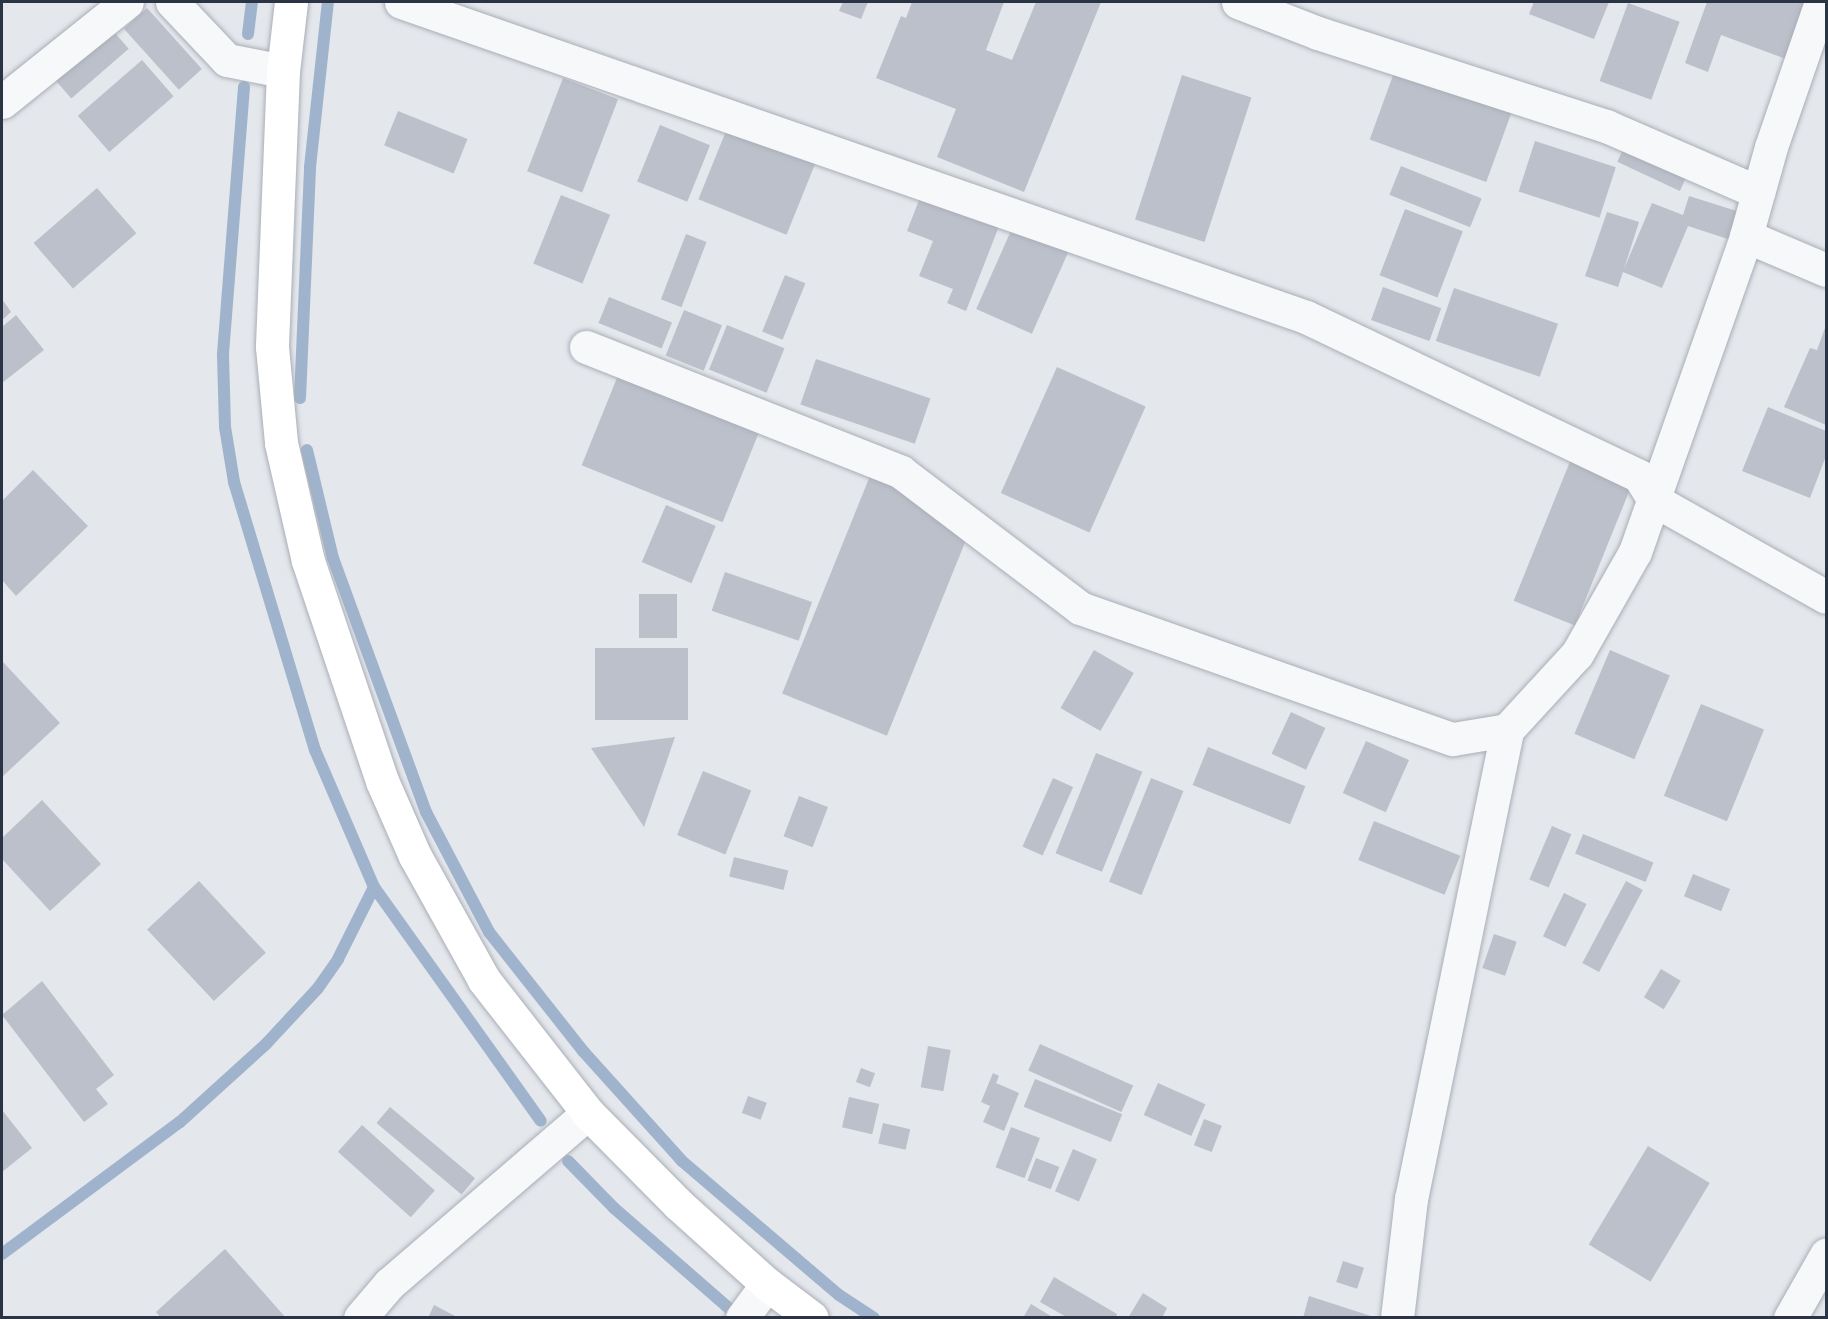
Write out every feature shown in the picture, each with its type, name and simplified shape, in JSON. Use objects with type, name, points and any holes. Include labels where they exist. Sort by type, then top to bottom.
[{"type":"street","points":[[2,102],[127,2]]},
{"type":"street","points":[[172,2],[227,60],[283,71]]},
{"type":"street","points":[[291,2],[283,71],[272,347],[281,443],[308,561],[382,781],[415,856],[484,980],[588,1113],[678,1204],[767,1284],[812,1317]]},
{"type":"street","points":[[401,2],[1306,317],[1639,476],[1654,500],[1827,597]]},
{"type":"street","points":[[1238,2],[1318,33],[1606,126],[1758,192]]},
{"type":"street","points":[[1397,1317],[1412,1199],[1507,730],[1577,654],[1635,552],[1746,236],[1758,192],[1821,2]]},
{"type":"street","points":[[1746,236],[1827,270]]},
{"type":"street","points":[[586,348],[900,472],[1080,608],[1453,739],[1507,730]]},
{"type":"street","points":[[360,1317],[389,1284],[588,1113]]},
{"type":"street","points":[[1790,1317],[1827,1255]]},
{"type":"street","points":[[742,1317],[767,1284]]},
{"type":"building","points":[[843,2],[868,2],[861,19],[839,11]]},
{"type":"building","points":[[912,2],[1004,2],[986,50],[1012,60],[1036,2],[1101,2],[1024,192],[937,157],[956,109],[876,78],[901,16],[906,18]]},
{"type":"building","points":[[1534,2],[1609,2],[1594,39],[1529,14]]},
{"type":"building","points":[[1707,2],[1807,2],[1786,59],[1721,35],[1708,72],[1685,63]]},
{"type":"building","points":[[1628,3],[1680,22],[1651,100],[1600,81]]},
{"type":"building","points":[[147,8],[202,69],[179,90],[124,29]]},
{"type":"building","points":[[109,26],[129,49],[71,99],[52,76]]},
{"type":"building","points":[[142,60],[173,96],[109,152],[78,116]]},
{"type":"building","points":[[1395,70],[1512,112],[1486,182],[1370,140]]},
{"type":"building","points":[[1182,75],[1251,98],[1204,242],[1135,220]]},
{"type":"building","points":[[563,78],[618,99],[582,193],[527,171]]},
{"type":"building","points":[[398,111],[468,139],[454,173],[384,145]]},
{"type":"building","points":[[660,125],[710,145],[687,202],[637,182]]},
{"type":"building","points":[[728,126],[816,162],[786,235],[698,199]]},
{"type":"building","points":[[1535,141],[1616,167],[1599,218],[1519,191]]},
{"type":"building","points":[[1627,141],[1690,170],[1680,191],[1617,162]]},
{"type":"building","points":[[1401,166],[1482,199],[1470,227],[1389,195]]},
{"type":"building","points":[[97,188],[136,233],[73,288],[34,243]]},
{"type":"building","points":[[923,190],[1001,221],[966,311],[947,303],[953,289],[919,276],[933,241],[907,231]]},
{"type":"building","points":[[561,195],[610,215],[582,283],[533,264]]},
{"type":"building","points":[[1689,196],[1743,213],[1734,241],[1688,226],[1662,288],[1623,272],[1618,287],[1585,276],[1607,212],[1639,222],[1624,269],[1652,203],[1683,215]]},
{"type":"building","points":[[1405,209],[1463,231],[1437,298],[1380,275]]},
{"type":"building","points":[[1014,224],[1070,249],[1032,334],[976,309]]},
{"type":"building","points":[[686,234],[707,242],[681,307],[661,299]]},
{"type":"building","points":[[785,275],[805,283],[783,340],[762,332]]},
{"type":"building","points":[[1383,287],[1441,308],[1429,341],[1371,320]]},
{"type":"building","points":[[1454,288],[1558,324],[1540,377],[1436,341]]},
{"type":"building","points":[[609,297],[672,322],[662,348],[599,323]]},
{"type":"building","points":[[2,299],[11,312],[2,320]]},
{"type":"building","points":[[684,310],[722,325],[704,371],[666,355]]},
{"type":"building","points":[[16,315],[44,350],[2,383],[2,327]]},
{"type":"building","points":[[727,325],[784,348],[767,393],[709,370]]},
{"type":"building","points":[[1826,325],[1826,425],[1784,407],[1810,348],[1817,350]]},
{"type":"building","points":[[816,359],[930,398],[915,444],[800,404]]},
{"type":"building","points":[[1057,367],[1146,406],[1089,533],[1001,493]]},
{"type":"building","points":[[621,368],[762,425],[723,522],[582,465]]},
{"type":"building","points":[[1768,407],[1826,431],[1826,456],[1810,498],[1742,471]]},
{"type":"building","points":[[1571,459],[1632,484],[1575,626],[1514,601]]},
{"type":"building","points":[[33,470],[88,526],[16,596],[2,580],[2,501]]},
{"type":"building","points":[[872,471],[977,513],[887,736],[782,694]]},
{"type":"building","points":[[666,505],[716,526],[691,583],[642,562]]},
{"type":"building","points":[[725,572],[812,602],[799,641],[712,611]]},
{"type":"building","points":[[639,594],[677,594],[677,638],[639,638]]},
{"type":"building","points":[[595,648],[688,648],[688,720],[595,720]]},
{"type":"building","points":[[1094,650],[1134,673],[1100,731],[1060,708]]},
{"type":"building","points":[[1610,650],[1670,675],[1634,759],[1574,734]]},
{"type":"building","points":[[2,661],[60,723],[2,777]]},
{"type":"building","points":[[1701,704],[1764,729],[1727,821],[1664,796]]},
{"type":"building","points":[[1291,712],[1325,728],[1306,770],[1272,754]]},
{"type":"building","points":[[675,737],[644,827],[591,748]]},
{"type":"building","points":[[1366,741],[1409,760],[1386,812],[1343,793]]},
{"type":"building","points":[[1208,747],[1305,786],[1290,824],[1193,785]]},
{"type":"building","points":[[1096,753],[1142,772],[1102,872],[1056,853]]},
{"type":"building","points":[[703,771],[751,790],[725,854],[677,835]]},
{"type":"building","points":[[1053,778],[1073,787],[1043,855],[1022,847]]},
{"type":"building","points":[[1151,778],[1183,791],[1141,895],[1109,882]]},
{"type":"building","points":[[799,796],[828,807],[813,847],[784,836]]},
{"type":"building","points":[[42,800],[101,864],[50,911],[2,859],[2,838]]},
{"type":"building","points":[[1374,821],[1460,856],[1444,895],[1358,860]]},
{"type":"building","points":[[1552,826],[1571,834],[1549,888],[1529,879]]},
{"type":"building","points":[[1583,834],[1653,862],[1646,882],[1575,853]]},
{"type":"building","points":[[734,857],[788,871],[783,890],[729,876]]},
{"type":"building","points":[[1693,874],[1730,889],[1721,911],[1684,896]]},
{"type":"building","points":[[199,881],[266,953],[214,1001],[147,929]]},
{"type":"building","points":[[1626,881],[1643,890],[1599,972],[1582,963]]},
{"type":"building","points":[[1564,893],[1586,904],[1565,947],[1543,936]]},
{"type":"building","points":[[1494,934],[1517,942],[1505,976],[1482,968]]},
{"type":"building","points":[[1661,969],[1681,981],[1664,1009],[1644,997]]},
{"type":"building","points":[[42,981],[114,1075],[96,1089],[108,1104],[84,1122],[2,1015]]},
{"type":"building","points":[[1040,1044],[1133,1085],[1121,1112],[1028,1070]]},
{"type":"building","points":[[928,1046],[951,1050],[943,1091],[921,1087]]},
{"type":"building","points":[[861,1068],[875,1073],[870,1087],[856,1082]]},
{"type":"building","points":[[993,1073],[999,1076],[996,1083],[1019,1093],[1004,1131],[983,1122],[990,1106],[981,1102]]},
{"type":"building","points":[[1035,1079],[1122,1114],[1111,1142],[1024,1107]]},
{"type":"building","points":[[1158,1083],[1206,1104],[1191,1136],[1144,1115]]},
{"type":"building","points":[[748,1096],[767,1103],[761,1120],[742,1113]]},
{"type":"building","points":[[849,1097],[879,1104],[872,1134],[842,1127]]},
{"type":"building","points":[[390,1107],[475,1178],[462,1194],[377,1123]]},
{"type":"building","points":[[2,1110],[32,1148],[2,1172]]},
{"type":"building","points":[[1204,1119],[1222,1126],[1212,1152],[1194,1145]]},
{"type":"building","points":[[883,1123],[910,1129],[906,1150],[878,1143]]},
{"type":"building","points":[[362,1125],[435,1191],[411,1217],[338,1152]]},
{"type":"building","points":[[1011,1127],[1040,1138],[1025,1178],[996,1167]]},
{"type":"building","points":[[1648,1146],[1710,1183],[1650,1282],[1589,1245]]},
{"type":"building","points":[[1073,1149],[1097,1159],[1079,1202],[1055,1191]]},
{"type":"building","points":[[1036,1158],[1059,1167],[1051,1189],[1027,1180]]},
{"type":"building","points":[[225,1249],[286,1318],[161,1318],[156,1312]]},
{"type":"building","points":[[1343,1261],[1364,1268],[1357,1289],[1336,1282]]},
{"type":"building","points":[[1054,1277],[1117,1314],[1116,1318],[1068,1318],[1040,1302]]},
{"type":"building","points":[[1143,1293],[1167,1308],[1162,1318],[1128,1318]]},
{"type":"building","points":[[1309,1296],[1374,1317],[1374,1318],[1303,1318]]},
{"type":"building","points":[[1031,1304],[1054,1318],[1023,1318]]},
{"type":"building","points":[[434,1305],[459,1318],[428,1318]]},
{"type":"waterway","points":[[248,34],[252,2]]},
{"type":"waterway","points":[[300,398],[310,167],[328,2]]},
{"type":"waterway","points":[[244,87],[223,355],[225,427],[234,482],[315,750],[374,887],[541,1121]]},
{"type":"waterway","points":[[307,450],[333,558],[426,812],[489,932],[583,1051],[682,1161],[839,1295],[874,1318]]},
{"type":"waterway","points":[[2,1254],[180,1122],[266,1044],[318,988],[338,959],[374,887]]},
{"type":"waterway","points":[[568,1161],[614,1208],[740,1318]]}]
